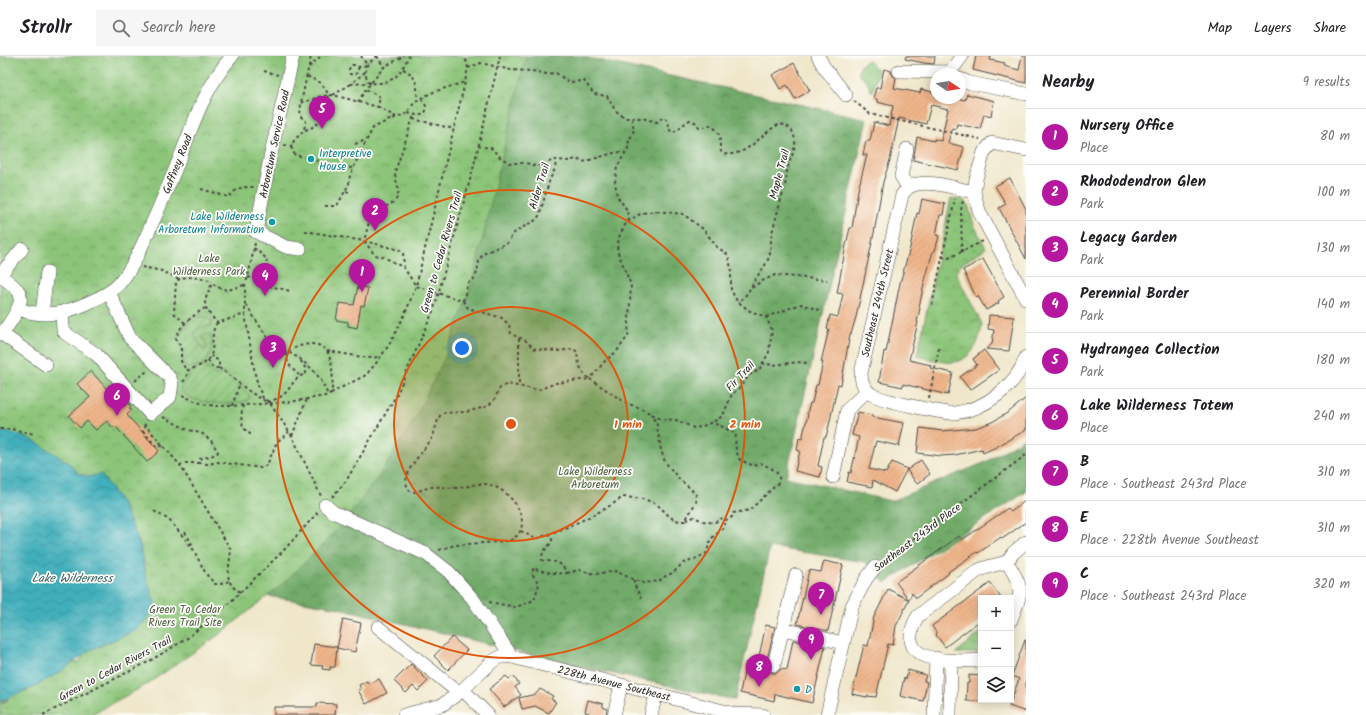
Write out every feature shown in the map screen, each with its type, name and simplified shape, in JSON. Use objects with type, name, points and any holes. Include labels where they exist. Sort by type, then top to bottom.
[{"type":"street","name":"Gaffney Road","points":[[18,309],[42,314],[62,313],[100,298],[116,286],[132,265],[141,247],[167,190],[204,98],[223,67],[232,56]]},
{"type":"street","name":"Arboretum Service Road","points":[[256,232],[293,56]]},
{"type":"street","points":[[818,56],[824,67],[846,95]]},
{"type":"street","points":[[957,68],[962,56]]},
{"type":"street","points":[[899,71],[930,73]]},
{"type":"street","points":[[966,81],[1026,94]]},
{"type":"street","points":[[966,190],[976,178],[984,152],[992,143],[1026,150]]},
{"type":"street","points":[[907,149],[900,176],[908,188],[924,183],[966,190],[1026,299]]},
{"type":"street","name":"Southeast 244th Street","points":[[867,391],[863,383],[861,373],[900,201],[902,195],[908,188]]},
{"type":"street","points":[[256,232],[286,247],[300,250]]},
{"type":"street","points":[[22,249],[0,275],[18,291],[21,296],[18,309],[4,321],[2,334],[46,365]]},
{"type":"street","points":[[42,314],[47,272]]},
{"type":"street","points":[[62,313],[63,330],[65,333],[96,354],[150,414],[170,397],[172,383],[169,377],[130,338],[110,292]]},
{"type":"street","points":[[833,477],[847,410],[867,391],[878,398],[954,413],[976,408],[996,397],[1018,373],[1026,356]]},
{"type":"street","points":[[325,504],[333,512],[426,554],[449,572],[473,599],[512,657]]},
{"type":"street","points":[[978,660],[951,661],[919,653],[914,649],[912,644],[912,629],[918,616],[980,570],[1008,562],[1013,553],[1026,542]]},
{"type":"street","points":[[1008,562],[1019,581],[1020,587],[1020,595],[1014,612]]},
{"type":"street","name":"Southeast 243rd Place","points":[[826,715],[852,606],[866,579],[875,567]]},
{"type":"street","points":[[774,665],[796,575]]},
{"type":"street","points":[[378,627],[488,715]]},
{"type":"street","points":[[783,629],[843,643]]},
{"type":"street","points":[[404,715],[442,705],[461,692],[497,658],[502,656],[512,657]]},
{"type":"street","name":"228th Avenue Southeast","points":[[512,657],[734,714],[763,715]]},
{"type":"street","points":[[934,715],[936,658]]},
{"type":"street","points":[[950,715],[951,661]]},
{"type":"street","points":[[614,715],[621,685]]},
{"type":"street","points":[[651,715],[656,694]]},
{"type":"path","points":[[305,130],[306,121],[300,116],[300,103],[311,56]]},
{"type":"path","points":[[309,67],[321,56]]},
{"type":"path","points":[[360,56],[367,65],[366,72],[368,82],[371,84]]},
{"type":"path","points":[[359,67],[356,74],[350,74],[349,69],[352,65],[359,67],[367,65],[377,56],[384,67]]},
{"type":"path","points":[[358,102],[366,89],[384,67],[404,56]]},
{"type":"path","points":[[351,84],[388,82],[397,77],[403,69],[409,56]]},
{"type":"path","points":[[172,390],[197,402],[217,406],[290,402],[330,394],[366,375],[381,357],[392,339],[405,314],[416,286],[466,82],[468,68],[465,56]]},
{"type":"path","name":"Green to Cedar Rivers Trail","points":[[43,715],[148,662],[186,639],[223,609],[284,550],[346,481],[398,394],[434,310],[478,146],[500,56]]},
{"type":"path","name":"Maple Trail","points":[[468,68],[481,63],[511,70],[532,71],[546,74],[556,73],[569,82],[584,81],[594,94],[607,96],[615,110],[625,118],[642,118],[657,122],[665,117],[671,132],[678,130],[685,122],[690,120],[695,122],[699,127],[709,125],[718,130],[721,138],[719,148],[724,155],[745,150],[780,124],[790,127],[796,141],[786,174],[784,189],[772,234],[769,256],[751,289],[738,302]]},
{"type":"path","points":[[403,69],[409,71],[414,76],[418,91],[417,101]]},
{"type":"path","points":[[333,95],[351,84],[366,72]]},
{"type":"path","points":[[290,147],[296,138],[305,130],[315,127],[322,119],[329,95],[321,83],[307,76]]},
{"type":"path","points":[[325,206],[335,206],[338,204],[346,191],[353,168],[373,128],[408,113],[420,99],[466,82]]},
{"type":"path","points":[[366,89],[380,97],[378,107]]},
{"type":"path","points":[[300,103],[322,96],[333,95],[378,107],[397,118]]},
{"type":"path","points":[[846,95],[870,114],[992,143]]},
{"type":"path","points":[[408,113],[420,115],[424,113],[426,110],[424,102],[420,99]]},
{"type":"path","points":[[364,241],[372,211],[388,207],[394,202],[399,193],[395,179],[395,172],[414,115]]},
{"type":"path","points":[[629,221],[627,210],[617,196],[615,182],[617,167],[628,148],[629,139],[633,135],[634,131],[632,118]]},
{"type":"path","points":[[413,120],[454,129]]},
{"type":"path","points":[[355,144],[367,140]]},
{"type":"path","points":[[274,143],[290,147],[295,155],[306,158]]},
{"type":"path","points":[[478,146],[491,148],[509,163],[526,163],[535,166],[543,166],[548,162],[556,160],[569,161],[576,159],[583,162],[616,152],[626,152]]},
{"type":"path","points":[[316,160],[326,167]]},
{"type":"path","name":"Alder Trail","points":[[463,301],[468,283],[474,278],[479,261],[483,254],[507,242],[514,233],[536,220],[539,216],[550,179],[555,169],[556,160]]},
{"type":"path","points":[[343,167],[353,168]]},
{"type":"path","points":[[202,189],[229,197],[236,189],[242,187],[265,187]]},
{"type":"path","points":[[962,252],[961,206],[966,190]]},
{"type":"path","points":[[932,305],[942,257],[966,190]]},
{"type":"path","points":[[346,191],[351,193]]},
{"type":"path","points":[[426,554],[456,545],[509,541],[517,537],[521,531],[522,522],[513,500],[509,495],[496,486],[473,484],[458,488],[444,488],[437,486],[423,489],[418,492],[411,492],[406,485],[406,476],[432,438],[438,418],[442,413],[452,414],[485,407],[493,402],[500,388],[507,384],[538,390],[556,382],[590,379],[605,361],[617,351],[628,336],[631,285],[617,250],[618,237],[626,223],[629,221],[642,213],[657,211],[683,214],[703,229],[717,247],[727,254],[731,269],[731,290],[738,302],[750,311],[766,317],[801,304],[819,310]]},
{"type":"path","points":[[305,231],[364,241],[400,250],[403,252],[404,268]]},
{"type":"path","points":[[256,232],[248,277],[245,285],[245,314],[254,374],[263,398],[292,436],[325,504]]},
{"type":"path","points":[[942,257],[949,258],[992,236]]},
{"type":"path","points":[[364,241],[375,255],[384,257],[404,268],[416,286],[463,301],[468,308],[502,318],[509,325],[511,334],[525,340],[535,349],[557,351],[574,350],[577,352],[578,362],[582,371],[590,379],[626,403],[661,419],[676,420],[694,428],[712,423],[736,434],[736,450],[740,460],[754,466],[761,463],[778,473],[780,477],[779,482],[750,510],[733,512],[732,517],[726,520],[722,528],[711,539],[706,554],[682,563],[673,573],[667,575],[660,581],[644,583],[616,571],[595,574],[579,570],[557,574],[544,572],[533,568],[533,575],[539,584],[534,600],[516,607],[484,601],[475,601],[473,599]]},
{"type":"path","points":[[254,248],[267,259],[264,282]]},
{"type":"path","points":[[132,265],[162,271],[179,279],[188,277],[210,280],[220,289],[227,290],[245,285]]},
{"type":"path","points":[[751,289],[760,282],[775,275],[827,280]]},
{"type":"path","points":[[248,277],[264,282],[270,286],[290,291]]},
{"type":"path","points":[[179,279],[176,282],[174,313],[185,323]]},
{"type":"path","points":[[212,283],[205,302],[205,308],[217,323]]},
{"type":"path","points":[[245,303],[271,343],[299,358],[313,370],[330,394]]},
{"type":"path","points":[[205,308],[191,317],[176,335],[176,339],[181,347],[181,361],[186,370],[205,363],[211,356],[213,352],[213,330],[217,323],[245,314]]},
{"type":"path","name":"Fir Trail","points":[[712,423],[719,419],[724,413],[732,394],[740,388],[749,375],[759,370],[769,352],[772,330],[766,317]]},
{"type":"path","points":[[518,338],[519,386]]},
{"type":"path","points":[[300,375],[292,369],[287,361],[286,354],[291,349],[302,345],[313,345],[321,347],[327,351],[369,358],[381,357]]},
{"type":"path","points":[[927,408],[939,348]]},
{"type":"path","points":[[327,351],[333,378],[330,394]]},
{"type":"path","points":[[211,356],[219,361],[219,368]]},
{"type":"path","points":[[268,403],[275,398],[282,396],[300,375],[306,374],[299,358]]},
{"type":"path","points":[[208,360],[213,368],[219,368],[261,400],[268,403]]},
{"type":"path","points":[[762,363],[771,366],[784,365],[798,361],[807,364]]},
{"type":"path","points":[[136,380],[143,374]]},
{"type":"path","points":[[232,406],[240,383]]},
{"type":"path","points":[[292,436],[307,399]]},
{"type":"path","points":[[243,405],[241,420],[245,431],[253,436]]},
{"type":"path","points":[[155,410],[164,418],[186,429],[203,434],[212,442],[218,452],[215,455],[203,457],[200,459],[199,463]]},
{"type":"path","points":[[651,414],[657,425],[661,450],[665,462],[680,480],[696,495],[696,502],[685,520]]},
{"type":"path","points":[[142,422],[180,465],[231,550],[228,574],[229,581],[240,592]]},
{"type":"path","points":[[145,425],[143,431],[156,446],[164,446]]},
{"type":"path","points":[[0,429],[12,429],[35,434]]},
{"type":"path","points":[[180,465],[186,463],[208,464],[218,462],[261,468],[267,466],[277,442],[289,432]]},
{"type":"path","name":"Southeast 243rd Place","points":[[875,567],[1026,455]]},
{"type":"path","points":[[521,531],[535,539],[549,535],[613,505],[623,497],[643,498],[657,505],[670,517],[678,521],[694,517],[710,522],[716,522],[721,518],[726,520]]},
{"type":"path","points":[[154,511],[169,520],[192,547]]},
{"type":"path","points":[[185,532],[206,574],[215,584],[222,584],[229,581]]},
{"type":"path","points":[[549,535],[552,538],[552,542],[543,551],[541,555],[542,560],[558,561],[567,572]]},
{"type":"path","points":[[634,580],[634,584],[641,598]]},
{"type":"green space","name":"Lake Wilderness Park","points":[[0,56],[526,56],[471,287],[446,355],[414,420],[379,476],[347,518],[283,584],[220,634],[146,685],[90,715],[0,715],[0,705],[8,700],[7,697],[27,688],[33,689],[60,667],[80,661],[92,640],[99,647],[114,638],[127,625],[147,595],[145,569],[139,542],[122,504],[101,474],[89,477],[79,474],[68,462],[9,432],[0,432]]},
{"type":"green space","name":"Lake Wilderness Arboretum","points":[[391,56],[579,56],[867,119],[786,477],[891,501],[986,462],[1026,437],[1026,492],[885,583],[865,562],[770,547],[735,700],[591,669],[339,608],[268,596],[250,600],[57,715],[0,715],[0,702],[35,690],[120,641]]},
{"type":"green space","points":[[868,60],[878,70],[873,91],[871,91],[866,80],[859,75],[858,72],[861,65]]},
{"type":"green space","points":[[951,198],[964,200],[968,205],[974,225],[986,248],[959,266],[956,274],[982,324],[977,342],[967,357],[955,362],[941,362],[917,356]]},
{"type":"green space","points":[[198,316],[208,317],[212,323],[211,326],[196,330],[194,335],[204,350],[207,348],[205,340],[202,337],[204,335],[211,335],[211,353],[204,363],[187,369],[183,361],[180,343],[177,337],[190,319]]},
{"type":"green space","points":[[203,366],[208,370],[211,369],[214,375],[223,372],[248,393],[250,398],[245,401],[226,404],[193,399],[185,395],[181,388],[189,373]]},
{"type":"green space","points":[[978,635],[978,653],[956,653]]},
{"type":"water","name":"Lake Wilderness","points":[[0,432],[9,432],[31,439],[68,462],[79,474],[89,477],[101,474],[122,504],[139,542],[146,576],[155,603],[153,610],[146,620],[135,631],[90,650],[63,670],[35,687],[0,701]]},
{"type":"building","points":[[906,56],[935,56],[934,64],[905,59]]},
{"type":"building","points":[[976,56],[991,56],[990,60],[1005,63],[1004,66],[1019,70],[1022,56],[1026,56],[1026,83],[973,70]]},
{"type":"building","points":[[794,63],[810,91],[795,99],[787,85],[780,89],[772,75]]},
{"type":"building","points":[[884,69],[891,71],[892,75],[896,78],[894,88],[920,93],[921,89],[930,91],[930,104],[966,104],[967,94],[994,101],[991,116],[984,114],[980,129],[957,124],[956,129],[952,128],[948,143],[964,147],[958,170],[913,160],[917,137],[941,141],[948,109],[931,105],[926,124],[899,118],[890,160],[883,182],[856,317],[850,334],[841,385],[838,384],[826,437],[824,437],[818,466],[822,467],[820,477],[795,471],[800,451],[797,450],[799,438],[802,439],[810,403],[812,403],[816,385],[818,385],[823,362],[821,362],[829,329],[827,329],[830,315],[838,317],[843,294],[837,293],[846,245],[850,228],[852,228],[858,190],[867,155],[863,155],[866,141],[870,141],[874,122],[889,126],[893,106],[877,102],[877,99],[873,98],[876,88],[880,88]]},
{"type":"building","points":[[1010,178],[1026,209],[1026,259],[999,208],[1006,204],[995,186]]},
{"type":"building","points":[[922,199],[945,204],[943,215],[940,215],[936,235],[939,236],[935,251],[933,251],[924,284],[919,307],[918,322],[909,360],[931,365],[930,368],[953,373],[948,395],[903,384],[903,387],[879,382],[884,351],[886,352],[900,283],[910,248],[917,213],[919,214]]},
{"type":"building","points":[[983,259],[1004,297],[998,301],[999,303],[986,310],[978,296],[976,297],[963,270]]},
{"type":"building","points":[[358,286],[368,288],[364,306],[361,305],[357,328],[348,326],[348,322],[336,320],[339,303],[354,305]]},
{"type":"building","points":[[989,315],[1014,317],[1009,351],[986,349],[992,344],[994,330],[988,329]]},
{"type":"building","points":[[984,350],[999,370],[970,390],[960,377],[977,365],[973,359]]},
{"type":"building","points":[[91,371],[112,395],[117,391],[131,406],[129,408],[132,410],[127,415],[159,451],[147,462],[115,426],[113,428],[107,421],[96,430],[87,421],[80,428],[69,416],[90,397],[77,384]]},
{"type":"building","points":[[1026,398],[1026,430],[994,448],[983,453],[982,449],[955,455],[941,456],[917,453],[920,428],[942,431],[976,428],[992,422],[1009,412]]},
{"type":"building","points":[[858,412],[872,415],[872,417],[904,423],[899,446],[876,441],[869,469],[886,473],[892,462],[907,469],[895,492],[873,480],[872,487],[847,482],[849,472],[851,473],[859,437],[852,435]]},
{"type":"building","points":[[921,460],[930,474],[917,484],[907,470]]},
{"type":"building","points":[[1026,500],[1026,522],[1002,539],[1001,537],[948,572],[949,573],[916,598],[912,593],[909,600],[896,582],[959,536],[962,540],[1008,508],[1011,512]]},
{"type":"building","points":[[824,561],[843,565],[828,631],[797,624],[809,570],[821,572]]},
{"type":"building","points":[[990,583],[999,595],[978,595],[978,622],[945,647],[936,635],[937,634],[932,626]]},
{"type":"building","points":[[888,589],[909,600],[896,626],[893,645],[888,644],[876,697],[852,694],[864,645],[868,646],[874,617]]},
{"type":"building","points":[[343,619],[361,623],[355,652],[337,648]]},
{"type":"building","points":[[766,625],[775,627],[766,663],[768,670],[772,673],[777,673],[781,669],[787,670],[793,640],[825,647],[812,703],[775,694],[774,701],[740,693],[746,662],[757,665]]},
{"type":"building","points":[[452,637],[467,650],[448,670],[434,656]]},
{"type":"building","points":[[1026,640],[1026,712],[1009,706],[1010,703],[1014,703],[1014,692],[1019,679],[1014,677],[1014,670]]},
{"type":"building","points":[[314,644],[337,647],[335,667],[330,667],[330,670],[322,669],[323,666],[311,665]]},
{"type":"building","points":[[411,664],[428,681],[418,691],[413,686],[406,693],[394,681]]},
{"type":"building","points":[[908,670],[926,675],[924,681],[927,683],[923,701],[900,696],[904,678],[906,679]]},
{"type":"building","points":[[969,675],[978,676],[978,701],[966,701],[967,683],[969,683]]},
{"type":"building","points":[[506,676],[509,679],[513,676],[519,684],[515,687],[521,695],[504,707],[489,689]]},
{"type":"building","points":[[379,679],[387,693],[366,704],[358,690],[361,689],[359,685],[367,681],[369,684]]},
{"type":"building","points":[[540,689],[553,696],[551,699],[556,702],[549,713],[535,706],[522,709],[519,698],[536,694]]},
{"type":"building","points":[[588,700],[603,704],[603,707],[607,709],[606,715],[588,715],[589,713],[585,712]]},
{"type":"building","points":[[317,703],[336,704],[335,715],[274,715],[274,707],[317,707]]},
{"type":"place","name":"Hydrangea Collection","points":[[322,129]]},
{"type":"place","name":"Interpretive House","points":[[311,159]]},
{"type":"place","name":"Lake Wilderness Arboretum Information","points":[[272,222]]},
{"type":"place","name":"Rhododendron Glen","points":[[375,231]]},
{"type":"place","name":"Nursery Office","points":[[362,292]]},
{"type":"place","name":"Perennial Border","points":[[265,296]]},
{"type":"place","name":"Legacy Garden","points":[[273,368]]},
{"type":"place","name":"Lake Wilderness Totem","points":[[117,416]]},
{"type":"place","name":"B","points":[[821,615]]},
{"type":"place","name":"C","points":[[811,660]]},
{"type":"place","name":"E","points":[[759,687]]},
{"type":"place","name":"D","points":[[797,689]]},
{"type":"park label","name":"Green To Cedar Rivers Trail Site","points":[[185,615]]}]
